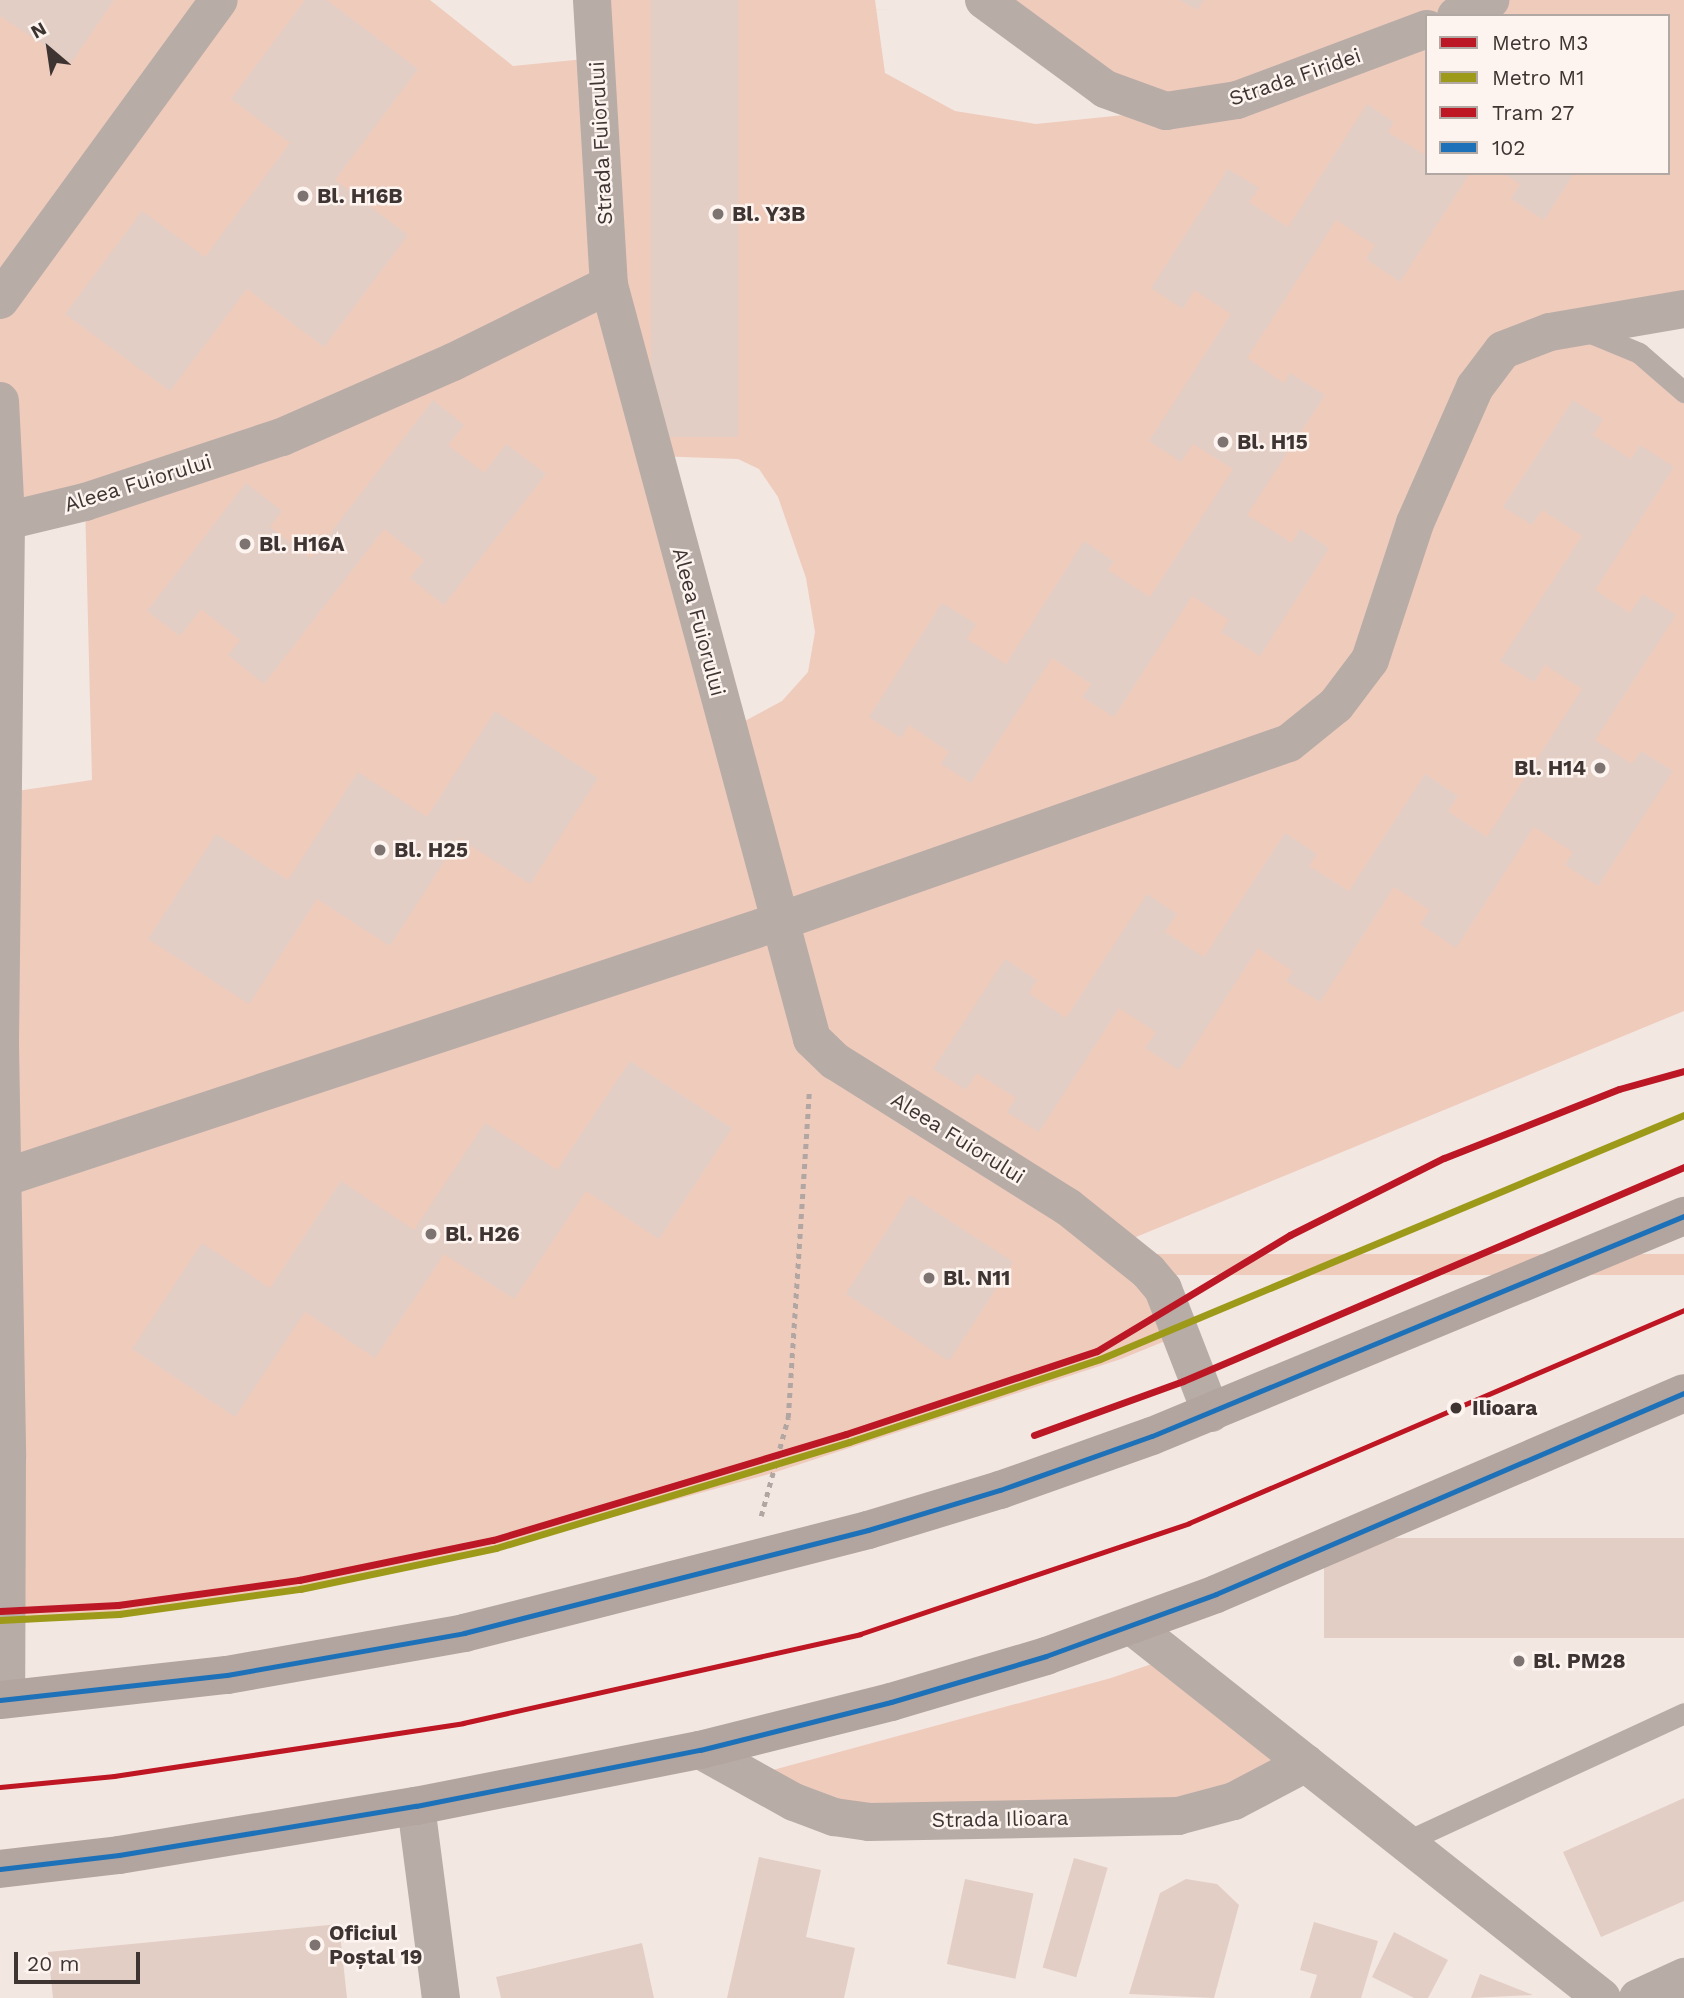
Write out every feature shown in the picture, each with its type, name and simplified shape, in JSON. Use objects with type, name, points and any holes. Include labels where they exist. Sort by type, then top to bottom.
[{"type":"main road","points":[[3,1700],[227,1675],[451,1635],[748,1564],[1000,1490],[1211,1413],[1684,1216]]},
{"type":"main road","points":[[0,1868],[119,1855],[416,1806],[700,1750],[904,1698],[1132,1626],[1684,1393]]},
{"type":"street","points":[[0,300],[219,0]]},
{"type":"street","name":"Strada Fuiorului","points":[[592,0],[609,285]]},
{"type":"street","name":"Strada Firidei","points":[[984,0],[1105,89],[1166,111],[1237,100],[1425,30]]},
{"type":"street","points":[[1460,14],[1490,0]]},
{"type":"street","name":"Aleea Fuiorului","points":[[6,521],[85,502],[282,437],[453,362],[609,285],[778,922],[812,1038],[835,1061],[1068,1207],[1148,1271],[1163,1289],[1211,1413]]},
{"type":"street","points":[[3,1178],[778,922],[1289,743],[1336,705],[1370,660],[1415,523],[1475,387],[1503,350],[1550,332],[1684,309]]},
{"type":"street","points":[[0,401],[6,521],[0,1045],[3,1178],[3,1700]]},
{"type":"street","points":[[1132,1626],[1602,1998]]},
{"type":"street","name":"Strada Ilioara","points":[[700,1750],[794,1802],[834,1817],[869,1822],[1178,1816],[1234,1801],[1306,1763]]},
{"type":"street","points":[[416,1806],[441,1998]]},
{"type":"street","points":[[1637,1998],[1684,1977]]},
{"type":"lane","points":[[1576,327],[1639,353],[1684,392]]},
{"type":"lane","points":[[1405,1842],[1684,1713]]},
{"type":"path","points":[[748,1564],[788,1418],[812,1038]]},
{"type":"shaded area","points":[[0,0],[430,0],[513,66],[595,58],[592,0],[875,0],[885,73],[955,111],[1036,124],[1163,111],[984,0],[1684,0],[1684,309],[1578,327],[1684,392],[1684,1011],[1119,1244],[1180,1335],[1121,1359],[773,1473],[492,1550],[253,1597],[7,1625],[3,793],[92,780],[85,502],[6,521],[0,401]],"holes":[[[655,456],[738,459],[759,469],[778,497],[806,578],[815,632],[808,672],[782,701],[728,730]]]},
{"type":"shaded area","points":[[1138,1254],[1684,1254],[1684,1275],[1138,1275]]},
{"type":"shaded area","points":[[1172,1657],[1306,1763],[1234,1801],[869,1822],[744,1778],[1111,1678]]},
{"type":"building","points":[[0,0],[114,0],[71,63],[0,16]]},
{"type":"building","name":"Bl. H16B","points":[[305,0],[327,0],[418,69],[335,180],[408,235],[324,347],[247,289],[170,391],[65,314],[142,211],[205,257],[290,143],[231,99]]},
{"type":"building","name":"Bl. Y3B","points":[[651,0],[738,0],[738,437],[651,437]]},
{"type":"building","points":[[1180,0],[1204,0],[1197,10]]},
{"type":"building","name":"Bl. H15","points":[[1367,104],[1394,122],[1388,132],[1425,155],[1425,175],[1469,175],[1400,282],[1366,259],[1375,245],[1336,220],[1247,358],[1284,383],[1290,373],[1325,395],[1247,515],[1292,543],[1300,529],[1329,548],[1260,656],[1221,632],[1229,620],[1192,596],[1114,717],[1082,697],[1091,684],[1052,658],[971,783],[941,764],[949,752],[909,725],[901,738],[869,717],[942,603],[976,624],[967,639],[1006,664],[1084,541],[1114,561],[1108,570],[1150,597],[1233,469],[1193,444],[1181,462],[1149,441],[1231,314],[1194,290],[1183,309],[1151,288],[1228,169],[1259,188],[1249,202],[1288,227]]},
{"type":"building","points":[[1506,175],[1573,175],[1544,220],[1511,199],[1520,184]]},
{"type":"building","name":"Bl. H16A","points":[[433,400],[464,425],[448,445],[484,473],[506,444],[546,474],[444,605],[410,578],[424,560],[384,529],[264,684],[228,655],[240,640],[201,609],[180,636],[147,611],[246,483],[282,511],[270,527],[311,558]]},
{"type":"building","name":"Bl. H14","points":[[1573,400],[1603,419],[1593,435],[1631,459],[1640,445],[1674,467],[1595,590],[1630,613],[1643,594],[1676,615],[1595,740],[1632,764],[1641,751],[1673,771],[1598,886],[1565,865],[1573,852],[1534,827],[1456,948],[1420,924],[1430,910],[1394,887],[1320,1002],[1286,981],[1293,971],[1258,948],[1179,1070],[1145,1048],[1156,1032],[1119,1008],[1039,1132],[1007,1112],[1016,1098],[977,1073],[966,1090],[933,1069],[1005,959],[1037,980],[1029,993],[1066,1018],[1147,894],[1177,914],[1165,932],[1204,957],[1285,833],[1317,854],[1309,866],[1349,891],[1425,774],[1458,796],[1448,811],[1487,837],[1582,689],[1545,665],[1534,682],[1500,661],[1582,536],[1542,510],[1532,525],[1503,507]]},
{"type":"building","name":"Bl. H25","points":[[495,711],[598,778],[530,884],[459,838],[390,946],[317,899],[249,1004],[148,939],[216,834],[288,880],[358,772],[427,817]]},
{"type":"building","name":"Bl. H26","points":[[630,1061],[732,1128],[659,1239],[586,1191],[514,1299],[444,1254],[375,1358],[305,1312],[235,1417],[132,1349],[202,1243],[270,1288],[341,1181],[414,1230],[485,1123],[557,1170]]},
{"type":"building","name":"Bl. N11","points":[[910,1195],[1013,1262],[949,1361],[846,1294]]},
{"type":"building","points":[[1324,1538],[1684,1538],[1684,1638],[1324,1638]]},
{"type":"building","points":[[1684,1798],[1684,1901],[1601,1937],[1563,1852]]},
{"type":"building","points":[[759,1857],[821,1870],[806,1937],[855,1948],[844,1998],[727,1998]]},
{"type":"building","points":[[1074,1858],[1108,1868],[1076,1977],[1043,1968]]},
{"type":"building","points":[[965,1879],[1033,1894],[1015,1979],[947,1964]]},
{"type":"building","points":[[1186,1879],[1217,1884],[1239,1905],[1214,1998],[1129,1994],[1160,1893]]},
{"type":"building","points":[[1314,1922],[1378,1941],[1361,1998],[1310,1998],[1317,1975],[1300,1970]]},
{"type":"building","points":[[339,1924],[347,1998],[53,1998],[48,1952]]},
{"type":"building","points":[[1394,1932],[1448,1960],[1428,1998],[1414,1998],[1372,1977]]},
{"type":"building","points":[[642,1943],[654,1998],[501,1998],[496,1977]]},
{"type":"building","points":[[1480,1974],[1533,1995],[1471,1998]]},
{"type":"metro line","name":"M3","points":[[0,1611],[118,1605],[299,1580],[493,1540],[846,1434],[1097,1351],[1290,1235],[1444,1158],[1619,1089],[1684,1071]]},
{"type":"metro line","name":"M1","points":[[0,1620],[119,1614],[300,1589],[496,1548],[849,1442],[1100,1359],[1684,1115]]},
{"type":"metro line","name":"M3","points":[[1034,1435],[1183,1381],[1684,1167]]},
{"type":"tram line","name":"27","points":[[0,1787],[114,1776],[463,1723],[860,1634],[1189,1523],[1684,1310]]},
{"type":"transit line","name":"102","points":[[0,1700],[227,1675],[464,1633],[868,1530],[1000,1490],[1152,1436],[1684,1216]]},
{"type":"transit line","name":"102","points":[[0,1869],[119,1855],[416,1806],[700,1750],[891,1702],[1046,1656],[1216,1594],[1684,1393]]},
{"type":"place","name":"Bl. H16B","points":[[303,196]]},
{"type":"place","name":"Bl. Y3B","points":[[718,214]]},
{"type":"place","name":"Bl. H15","points":[[1223,442]]},
{"type":"place","name":"Bl. H16A","points":[[245,544]]},
{"type":"place","name":"Bl. H14","points":[[1600,768]]},
{"type":"place","name":"Bl. H25","points":[[380,850]]},
{"type":"place","name":"Bl. H26","points":[[431,1234]]},
{"type":"place","name":"Bl. N11","points":[[929,1278]]},
{"type":"place","name":"Ilioara","points":[[1456,1408]]},
{"type":"place","name":"Bl. PM28","points":[[1519,1661]]},
{"type":"place","name":"Oficiul Poștal 19","points":[[315,1945]]}]
